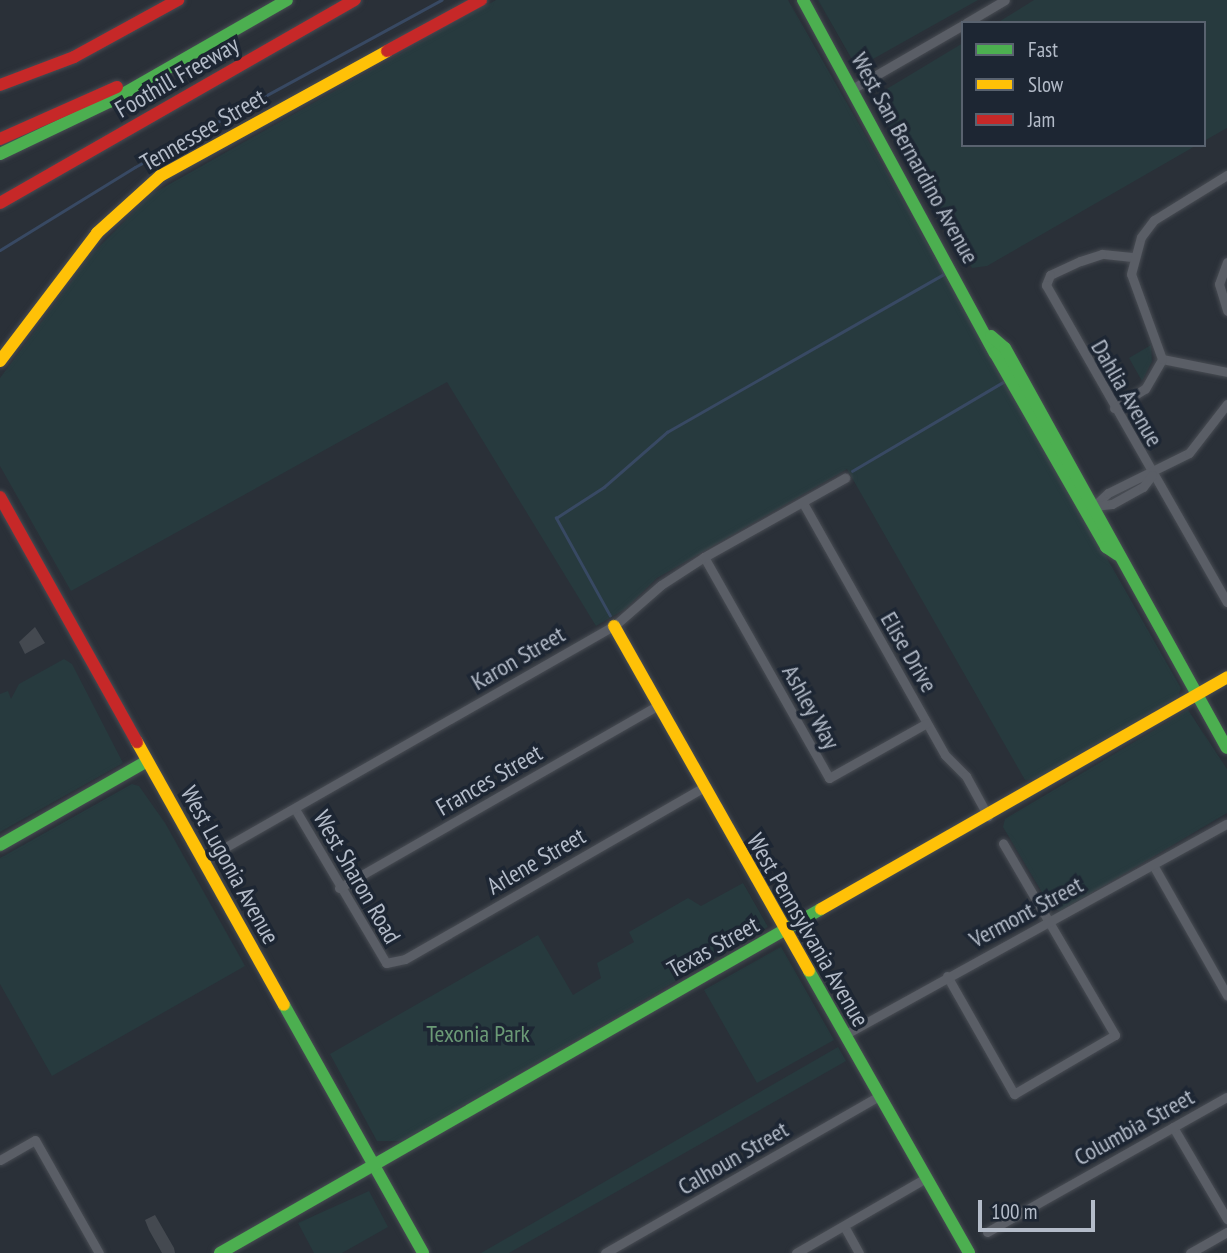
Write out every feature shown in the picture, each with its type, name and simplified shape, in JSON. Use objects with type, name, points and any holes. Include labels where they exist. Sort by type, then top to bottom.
[{"type":"main road","points":[[0,85],[74,57],[178,0]]},
{"type":"main road","name":"Foothill Freeway","points":[[212,43],[287,0]]},
{"type":"main road","name":"Foothill Freeway","points":[[0,205],[355,0]]},
{"type":"main road","name":"Tennessee Street","points":[[0,361],[89,242],[160,176],[481,0]]},
{"type":"main road","name":"West San Bernardino Avenue","points":[[803,0],[990,336],[1043,437],[1106,547],[1118,555]]},
{"type":"main road","points":[[0,139],[212,43]]},
{"type":"main road","points":[[0,154],[109,102],[212,43]]},
{"type":"main road","name":"West San Bernardino Avenue","points":[[990,336],[1005,348],[1227,748]]},
{"type":"main road","points":[[1043,437],[1084,500],[1094,506]]},
{"type":"main road","name":"West Lugonia Avenue","points":[[0,497],[423,1253]]},
{"type":"main road","name":"West Pennsylvania Avenue","points":[[614,626],[969,1253]]},
{"type":"main road","name":"Texas Street","points":[[220,1253],[1227,677]]},
{"type":"main road","points":[[0,845],[148,761]]},
{"type":"street","points":[[969,21],[1005,0]]},
{"type":"street","points":[[852,89],[961,26]]},
{"type":"street","points":[[1162,359],[1135,289],[1132,257],[1154,220],[1227,175]]},
{"type":"street","name":"Dahlia Avenue","points":[[1132,257],[1102,254],[1080,261],[1050,275],[1046,285],[1227,603]]},
{"type":"street","points":[[1227,262],[1219,284],[1227,311]]},
{"type":"street","points":[[1162,359],[1227,372]]},
{"type":"street","points":[[1114,408],[1145,389],[1162,359]]},
{"type":"street","points":[[1094,506],[1138,476],[1152,475],[1204,439],[1227,404]]},
{"type":"street","name":"Karon Street","points":[[203,860],[614,626],[704,557],[845,478]]},
{"type":"street","name":"Elise Drive","points":[[803,503],[927,723],[988,816]]},
{"type":"street","name":"Ashley Way","points":[[704,557],[829,778],[927,723]]},
{"type":"street","name":"Frances Street","points":[[339,888],[658,705]]},
{"type":"street","name":"Arlene Street","points":[[386,963],[405,959],[704,788]]},
{"type":"street","name":"West Sharon Road","points":[[295,809],[339,888],[386,963]]},
{"type":"street","name":"Vermont Street","points":[[844,1035],[1227,824]]},
{"type":"street","points":[[947,976],[1014,1094],[1115,1035],[1003,843]]},
{"type":"street","points":[[1153,866],[1227,995]]},
{"type":"street","points":[[1217,978],[1227,972]]},
{"type":"street","name":"Calhoun Street","points":[[606,1253],[879,1096]]},
{"type":"street","name":"Columbia Street","points":[[987,1232],[1227,1097]]},
{"type":"street","points":[[1173,1127],[1227,1219]]},
{"type":"street","points":[[0,1160],[35,1140],[99,1253]]},
{"type":"street","points":[[796,1253],[926,1178]]},
{"type":"street","points":[[844,1226],[859,1253]]},
{"type":"street","points":[[1190,1253],[1227,1232]]},
{"type":"green space","points":[[496,0],[788,0],[1181,688],[1178,697],[1036,779],[1025,780],[847,469],[657,578],[625,609],[596,626],[447,382],[71,591],[0,466],[0,378],[93,253],[152,194]]},
{"type":"green space","points":[[818,0],[978,0],[857,68]]},
{"type":"green space","points":[[1034,0],[1227,0],[1227,128],[1206,140],[1206,21],[1000,21]]},
{"type":"green space","points":[[961,44],[961,147],[1194,147],[987,266],[972,268],[874,102],[875,96]]},
{"type":"green space","points":[[1151,345],[1152,361],[1142,381],[1129,358]]},
{"type":"green space","points":[[64,659],[72,664],[123,763],[0,832],[0,694],[8,691],[11,699],[19,684]]},
{"type":"green space","points":[[1188,710],[1227,769],[1227,813],[1061,911],[1052,909],[1003,827],[1005,819]]},
{"type":"green space","points":[[132,784],[139,786],[165,823],[245,966],[52,1076],[0,984],[0,858]]},
{"type":"green space","name":"Texonia Park","points":[[743,883],[768,927],[402,1141],[377,1141],[330,1054],[538,935],[573,995],[601,978],[597,963],[634,942],[629,932],[688,898],[701,906]]},
{"type":"green space","points":[[781,947],[834,1040],[757,1083],[704,990]]},
{"type":"green space","points":[[838,1047],[846,1061],[509,1253],[481,1253]]},
{"type":"green space","points":[[369,1191],[388,1227],[342,1253],[314,1253],[298,1223]]},
{"type":"building","points":[[35,627],[45,643],[25,654],[19,642]]},
{"type":"building","points":[[155,1215],[175,1253],[162,1253],[149,1230],[145,1220]]},
{"type":"waterway","points":[[0,250],[135,167],[441,0]]},
{"type":"waterway","points":[[610,616],[556,518],[604,487],[667,432],[944,274],[934,249]]},
{"type":"waterway","points":[[852,471],[1005,381]]},
{"type":"traffic: fast","points":[[0,154],[109,102],[287,0]]},
{"type":"traffic: fast","points":[[803,0],[995,353],[1106,547],[1118,555]]},
{"type":"traffic: fast","points":[[991,336],[1005,348],[1227,748]]},
{"type":"traffic: fast","points":[[0,845],[147,761]]},
{"type":"traffic: fast","points":[[220,1253],[821,909]]},
{"type":"traffic: fast","points":[[809,971],[969,1253]]},
{"type":"traffic: fast","points":[[284,1005],[423,1253]]},
{"type":"traffic: slow","points":[[0,361],[97,233],[160,176],[387,51]]},
{"type":"traffic: slow","points":[[614,626],[809,971]]},
{"type":"traffic: slow","points":[[821,909],[1227,677]]},
{"type":"traffic: slow","points":[[137,742],[284,1005]]},
{"type":"traffic: jam","points":[[0,85],[74,57],[178,0]]},
{"type":"traffic: jam","points":[[0,203],[355,0]]},
{"type":"traffic: jam","points":[[387,51],[481,0]]},
{"type":"traffic: jam","points":[[0,139],[117,87]]},
{"type":"traffic: jam","points":[[0,497],[137,742]]}]
